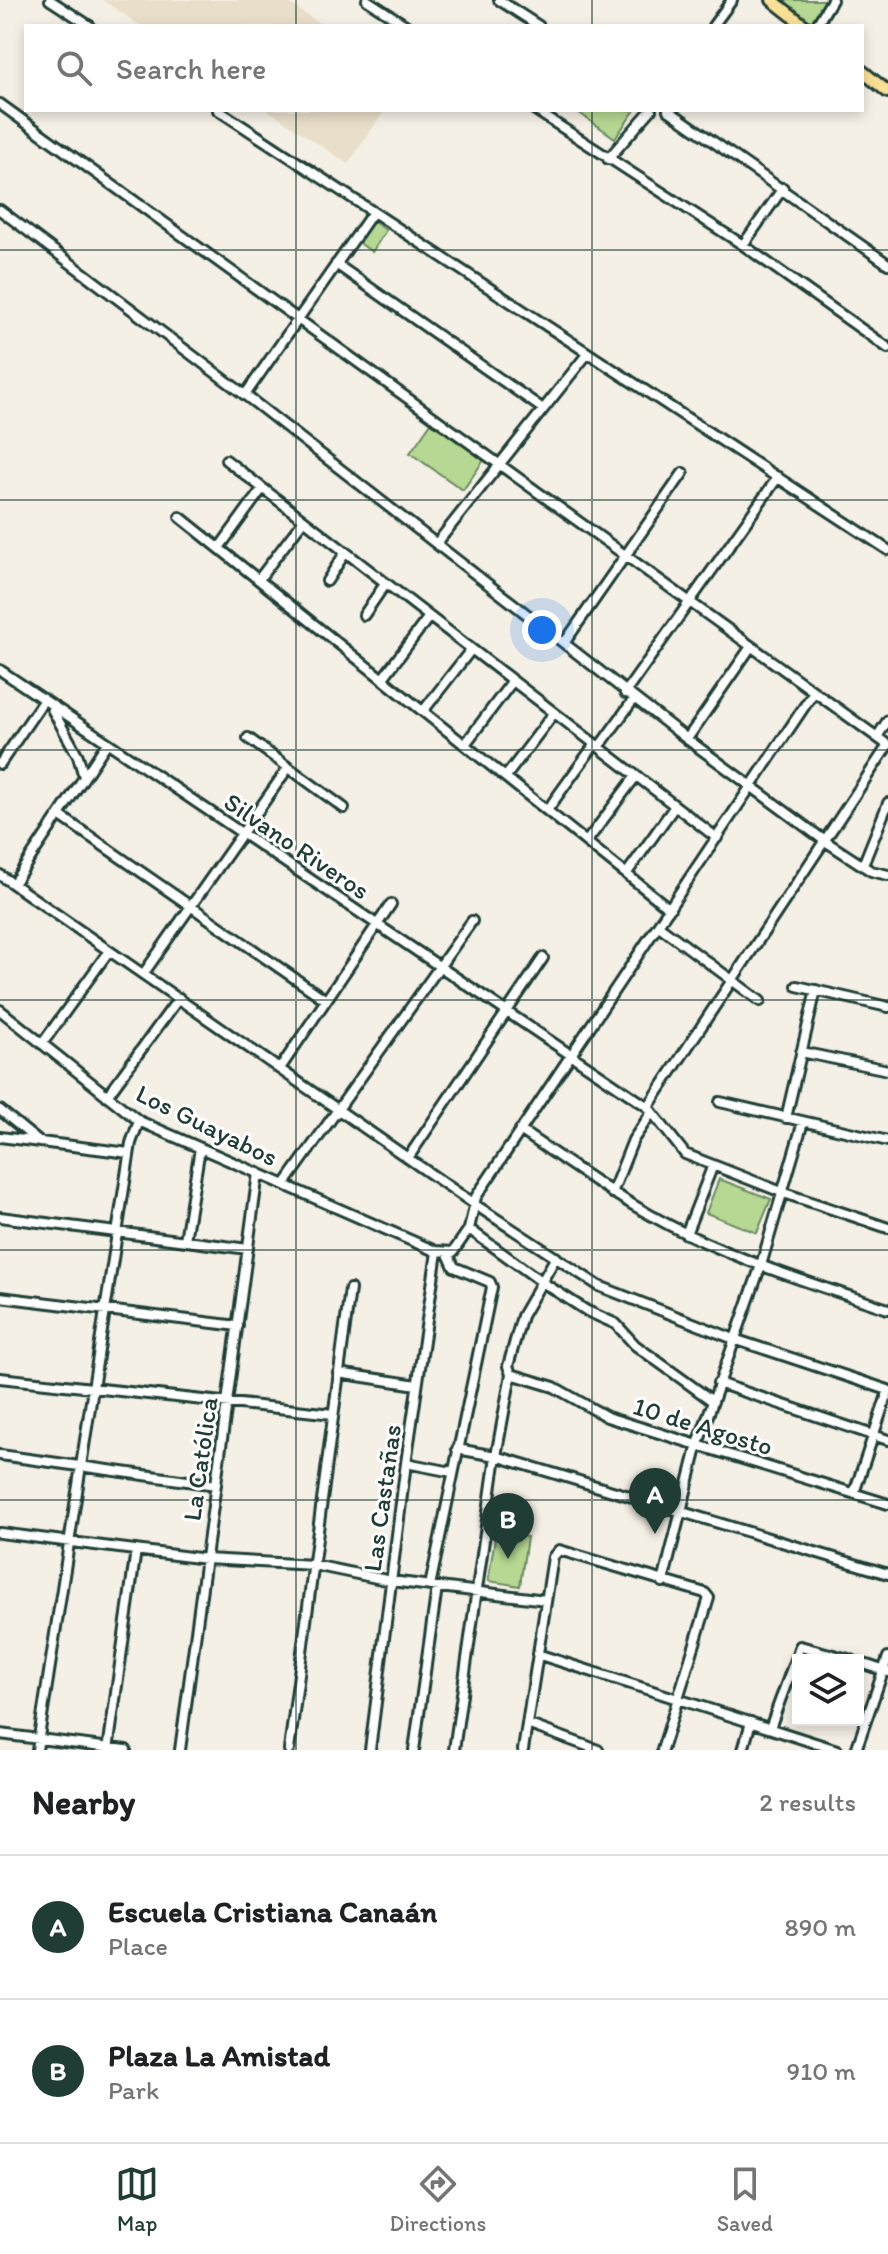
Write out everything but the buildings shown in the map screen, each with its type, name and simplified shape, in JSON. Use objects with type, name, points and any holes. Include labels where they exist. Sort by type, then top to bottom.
[{"type":"main road","points":[[772,0],[802,24]]},
{"type":"main road","points":[[864,72],[887,89]]},
{"type":"street","points":[[50,0],[87,24]]},
{"type":"street","points":[[367,0],[404,24]]},
{"type":"street","points":[[499,0],[536,24]]},
{"type":"street","points":[[714,24],[732,0]]},
{"type":"street","points":[[817,24],[832,0]]},
{"type":"street","points":[[520,24],[526,17]]},
{"type":"street","points":[[0,104],[888,745],[650,1110],[633,1140],[612,1193]]},
{"type":"street","points":[[221,112],[888,550]]},
{"type":"street","points":[[538,112],[743,245],[888,348]]},
{"type":"street","points":[[608,159],[649,112]]},
{"type":"street","points":[[671,112],[888,264]]},
{"type":"street","points":[[743,245],[783,188]]},
{"type":"street","points":[[0,210],[437,543],[565,642],[625,693],[825,841],[863,865],[888,875]]},
{"type":"street","points":[[245,395],[373,212]]},
{"type":"street","points":[[336,264],[543,409]]},
{"type":"street","points":[[437,543],[588,353]]},
{"type":"street","points":[[226,460],[511,683],[717,838]]},
{"type":"street","points":[[565,642],[683,473]]},
{"type":"street","points":[[625,693],[778,477]]},
{"type":"street","points":[[219,548],[262,489]]},
{"type":"street","points":[[180,517],[507,775],[670,909]]},
{"type":"street","points":[[259,579],[303,521]]},
{"type":"street","points":[[327,581],[345,553]]},
{"type":"street","points":[[364,615],[385,584]]},
{"type":"street","points":[[383,678],[428,618]]},
{"type":"street","points":[[687,739],[750,648]]},
{"type":"street","points":[[424,710],[470,651]]},
{"type":"street","name":"Silvano Riveros","points":[[0,670],[650,1110],[685,1154],[784,1193],[888,1228]]},
{"type":"street","points":[[466,743],[511,683]]},
{"type":"street","points":[[414,1750],[452,1472],[492,1287],[490,1282],[454,1267],[448,1254],[469,1229],[474,1204],[520,1130],[814,692]]},
{"type":"street","points":[[548,809],[634,699]]},
{"type":"street","points":[[0,764],[47,704],[65,730],[84,777]]},
{"type":"street","points":[[507,775],[554,713]]},
{"type":"street","points":[[877,737],[888,720]]},
{"type":"street","points":[[248,738],[344,808]]},
{"type":"street","points":[[13,884],[107,743]]},
{"type":"street","points":[[144,973],[288,768]]},
{"type":"street","points":[[587,841],[636,776]]},
{"type":"street","points":[[863,865],[888,803]]},
{"type":"street","points":[[627,873],[675,806]]},
{"type":"street","points":[[59,815],[326,1000]]},
{"type":"street","points":[[1,877],[281,1067],[474,1204],[612,1293],[734,1339],[888,1391],[854,1493]]},
{"type":"street","points":[[281,1067],[391,904]]},
{"type":"street","points":[[285,1184],[341,1110],[472,921]]},
{"type":"street","points":[[659,926],[760,1001]]},
{"type":"street","points":[[42,1044],[109,951]]},
{"type":"street","points":[[408,1158],[543,958]]},
{"type":"street","points":[[797,986],[888,1007]]},
{"type":"street","points":[[786,1118],[816,990]]},
{"type":"street","points":[[107,1096],[179,998]]},
{"type":"street","name":"Los Guayabos","points":[[0,1010],[139,1121],[437,1252],[448,1254]]},
{"type":"street","points":[[801,1052],[888,1070]]},
{"type":"street","points":[[720,1102],[888,1141]]},
{"type":"street","points":[[0,1110],[40,1142]]},
{"type":"street","points":[[37,1750],[129,1153],[139,1121]]},
{"type":"street","points":[[663,1582],[711,1400],[761,1265],[803,1122]]},
{"type":"street","points":[[520,1130],[612,1193],[686,1234],[761,1265],[888,1309]]},
{"type":"street","points":[[0,1137],[129,1153]]},
{"type":"street","points":[[185,1240],[200,1148]]},
{"type":"street","points":[[686,1234],[713,1165]]},
{"type":"street","name":"La Católica","points":[[180,1750],[258,1173]]},
{"type":"street","points":[[0,1217],[248,1249]]},
{"type":"street","points":[[469,1229],[542,1282],[587,1311],[616,1324],[635,1345],[711,1400]]},
{"type":"street","name":"Las Castañas","points":[[370,1750],[406,1463],[437,1252]]},
{"type":"street","points":[[454,1750],[496,1456],[511,1374],[508,1366],[522,1316],[556,1257]]},
{"type":"street","points":[[289,1750],[350,1289]]},
{"type":"street","points":[[0,1297],[238,1326]]},
{"type":"street","points":[[338,1373],[417,1385]]},
{"type":"street","name":"10 de Agosto","points":[[511,1374],[554,1387],[607,1417],[888,1504]]},
{"type":"street","points":[[0,1378],[333,1414]]},
{"type":"street","points":[[718,1383],[888,1440]]},
{"type":"street","points":[[457,1449],[496,1456],[888,1574]]},
{"type":"street","points":[[0,1455],[216,1485]]},
{"type":"street","points":[[406,1463],[452,1472]]},
{"type":"street","points":[[0,1533],[206,1559],[314,1565],[391,1581],[546,1600]]},
{"type":"street","points":[[109,1749],[136,1550]]},
{"type":"street","points":[[523,1750],[553,1557],[559,1550],[705,1593],[709,1598],[662,1750]]},
{"type":"street","points":[[797,1654],[800,1646],[829,1654]]},
{"type":"street","points":[[537,1654],[831,1749]]},
{"type":"street","points":[[856,1750],[888,1657]]},
{"type":"street","points":[[864,1664],[885,1671]]},
{"type":"street","points":[[770,1728],[792,1668]]},
{"type":"street","points":[[743,1750],[751,1722]]},
{"type":"street","points":[[527,1724],[577,1746],[598,1750]]},
{"type":"street","points":[[0,1734],[126,1750]]},
{"type":"shaded area","points":[[102,0],[284,0],[321,24],[138,24]]},
{"type":"shaded area","points":[[271,112],[384,112],[348,164]]},
{"type":"green space","points":[[773,0],[836,0],[826,24],[799,24]]},
{"type":"green space","points":[[578,112],[634,112],[615,138]]},
{"type":"green space","points":[[372,221],[386,230],[372,252],[358,242]]},
{"type":"green space","points":[[431,423],[484,460],[463,490],[410,453]]},
{"type":"green space","points":[[719,1179],[771,1199],[757,1233],[706,1213]]},
{"type":"green space","points":[[496,1532],[527,1537],[520,1586],[488,1581]]},
{"type":"place","name":"Escuela Cristiana Canaán","points":[[655,1534]]},
{"type":"place","name":"Plaza La Amistad","points":[[508,1559]]}]
